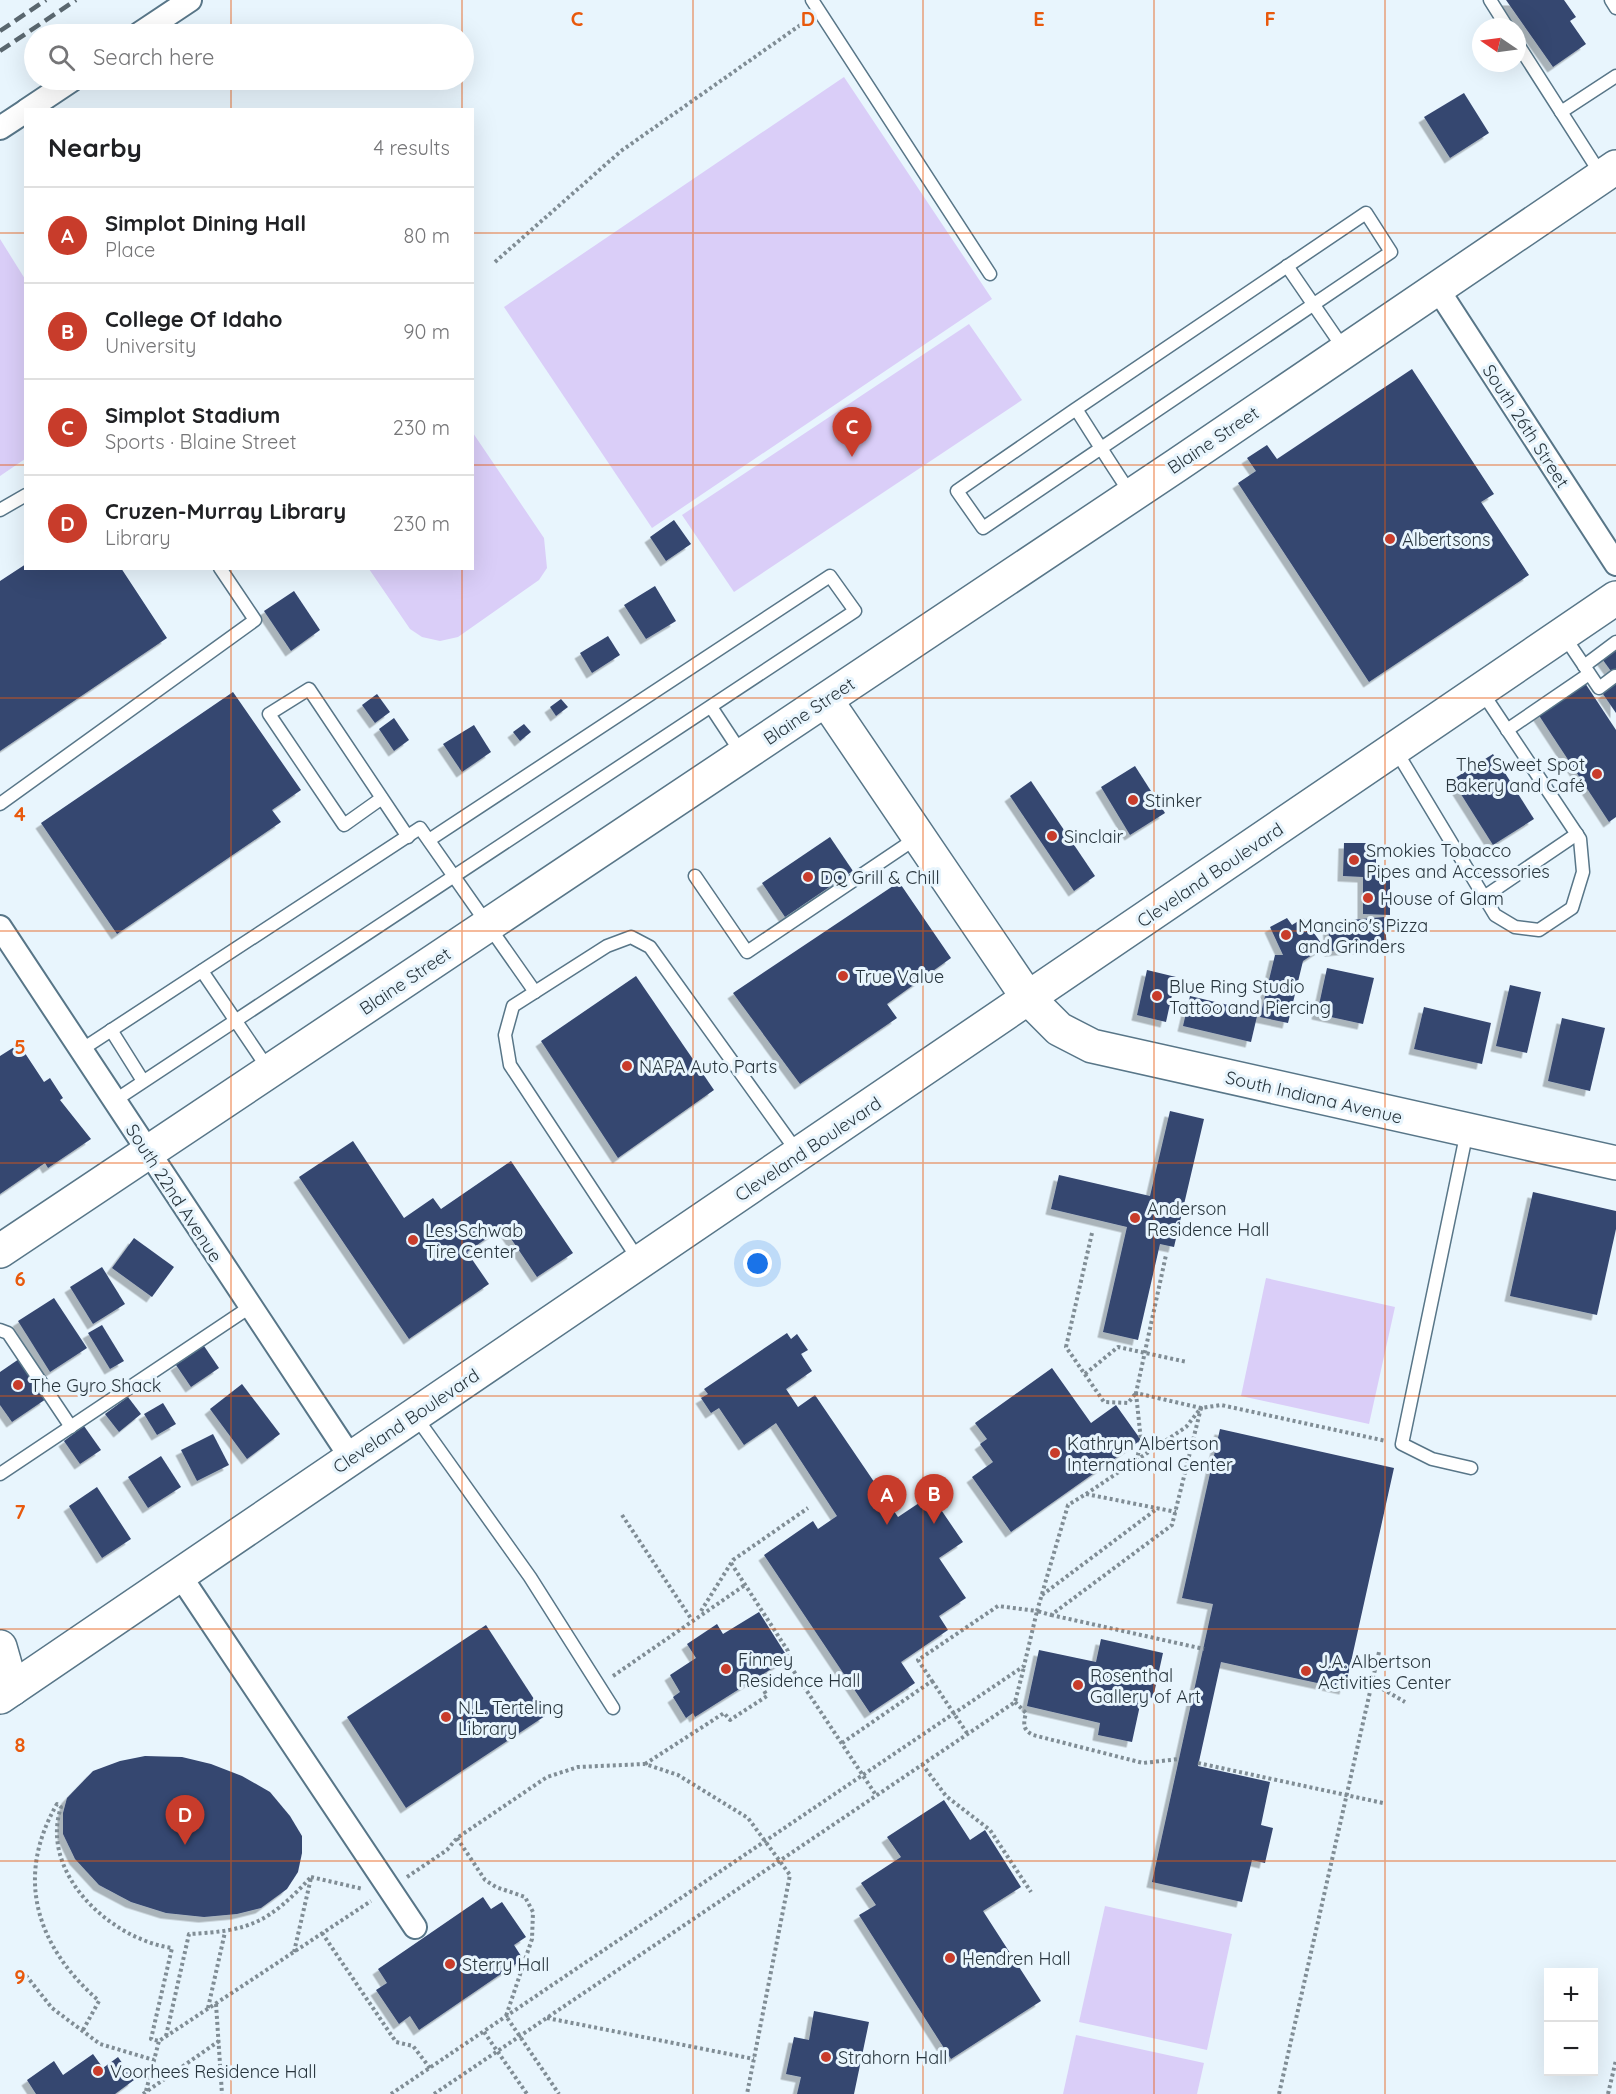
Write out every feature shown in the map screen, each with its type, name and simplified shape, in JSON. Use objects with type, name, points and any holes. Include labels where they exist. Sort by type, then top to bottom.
[{"type":"main road","name":"Blaine Street","points":[[0,1251],[1132,495],[1609,172]]},
{"type":"main road","name":"Cleveland Boulevard","points":[[4,1689],[416,1416],[1616,598]]},
{"type":"main road","name":"South Indiana Avenue","points":[[826,700],[1028,998],[1059,1029],[1092,1046],[1616,1163]]},
{"type":"main road","points":[[0,1647],[4,1689]]},
{"type":"street","points":[[154,24],[190,0]]},
{"type":"street","points":[[29,108],[57,90]]},
{"type":"street","points":[[0,128],[24,111]]},
{"type":"street","name":"South 26th Street","points":[[1437,288],[1616,564]]},
{"type":"street","name":"South 22nd Avenue","points":[[0,927],[351,1458]]},
{"type":"street","points":[[179,1574],[385,1891],[415,1927]]},
{"type":"lane","points":[[812,0],[990,274]]},
{"type":"lane","points":[[1490,0],[1501,18]]},
{"type":"lane","points":[[1611,0],[1616,8]]},
{"type":"lane","points":[[1526,57],[1561,112],[1609,172]]},
{"type":"lane","points":[[1561,112],[1616,76]]},
{"type":"lane","points":[[1366,213],[1391,252],[983,528],[957,491],[1287,266],[1366,213]]},
{"type":"lane","points":[[1287,266],[1345,350]]},
{"type":"lane","points":[[1076,409],[1132,495]]},
{"type":"lane","points":[[0,510],[24,496]]},
{"type":"lane","points":[[0,804],[255,620],[221,570]]},
{"type":"lane","points":[[114,1101],[855,611],[830,576],[429,840]]},
{"type":"lane","points":[[1563,635],[1599,688],[1615,676]]},
{"type":"lane","points":[[1507,730],[1586,670],[1616,642]]},
{"type":"lane","points":[[382,798],[344,825],[269,714],[309,689],[382,798],[408,837]]},
{"type":"lane","points":[[1395,749],[1495,915],[1515,927],[1539,930],[1572,908],[1583,872],[1580,839],[1481,691]]},
{"type":"lane","points":[[711,707],[742,755]]},
{"type":"lane","points":[[81,1050],[420,828],[535,992]]},
{"type":"lane","points":[[1484,897],[1576,834]]},
{"type":"lane","points":[[695,876],[747,952],[918,836]]},
{"type":"lane","points":[[640,1263],[510,1065],[505,1035],[513,1006],[607,946],[631,937],[650,947],[799,1155]]},
{"type":"lane","points":[[202,971],[270,1071]]},
{"type":"lane","points":[[111,1030],[143,1081]]},
{"type":"lane","points":[[1467,1131],[1402,1444],[1432,1459],[1471,1468]]},
{"type":"lane","points":[[0,1474],[250,1307]]},
{"type":"lane","points":[[0,1330],[8,1333],[70,1426]]},
{"type":"lane","points":[[416,1416],[530,1577],[613,1708]]},
{"type":"path","points":[[495,262],[621,151],[819,12]]},
{"type":"path","points":[[1092,1233],[1066,1347],[1104,1402],[1128,1403],[1136,1393]]},
{"type":"path","points":[[1137,1460],[1142,1441],[1136,1393],[1166,1255]]},
{"type":"path","points":[[1085,1374],[1118,1347],[1187,1362]]},
{"type":"path","points":[[1136,1393],[1201,1408],[1221,1405],[1402,1444]]},
{"type":"path","points":[[434,2094],[1015,1702],[1037,1611],[1068,1505],[1186,1427],[1201,1408]]},
{"type":"path","points":[[1051,1615],[1172,1524],[1201,1408]]},
{"type":"path","points":[[1086,1494],[1176,1512]]},
{"type":"path","points":[[699,1615],[731,1563],[808,1508]]},
{"type":"path","points":[[1042,1595],[1158,1508]]},
{"type":"path","points":[[622,1515],[692,1620]]},
{"type":"path","points":[[731,1563],[788,1651],[791,1667],[876,1795]]},
{"type":"path","points":[[598,1686],[745,1585]]},
{"type":"path","points":[[968,1733],[918,1660],[998,1606],[1037,1611],[1204,1649]]},
{"type":"path","points":[[1279,2094],[1379,1652]]},
{"type":"path","points":[[391,2094],[1024,1666]]},
{"type":"path","points":[[645,1764],[724,1713],[730,1720],[767,1695],[762,1687],[791,1667]]},
{"type":"path","points":[[1347,1681],[1371,1686],[1405,1702]]},
{"type":"path","points":[[842,1743],[932,1682]]},
{"type":"path","points":[[1015,1702],[1026,1713],[1023,1724],[1027,1732],[1033,1735],[1143,1762],[1179,1759]]},
{"type":"path","points":[[1198,1763],[1383,1803]]},
{"type":"path","points":[[84,2030],[99,2001],[58,1958],[49,1940],[37,1900],[37,1857],[42,1837],[57,1804],[61,1806],[57,1819],[56,1842],[67,1875],[83,1895],[124,1931],[141,1940],[172,1948],[151,2039],[159,2041],[447,1850],[457,1838],[547,1777],[578,1767],[645,1764],[678,1775],[748,1818],[790,1875],[747,2094]]},
{"type":"path","points":[[922,1764],[946,1796],[990,1830],[1031,1892]]},
{"type":"path","points":[[457,1838],[485,1880],[496,1887],[525,1897],[533,1912],[532,1939],[506,2016]]},
{"type":"path","points":[[311,1877],[385,1891]]},
{"type":"path","points":[[166,2037],[189,1934],[225,1932],[259,1922],[277,1910],[311,1877]]},
{"type":"path","points":[[294,1952],[311,1877]]},
{"type":"path","points":[[207,2008],[225,1932]]},
{"type":"path","points":[[322,1933],[396,2042],[413,2046],[430,2068]]},
{"type":"path","points":[[14,1972],[19,1978],[24,1973],[52,2008],[100,2044],[154,2060]]},
{"type":"path","points":[[216,2004],[222,2094]]},
{"type":"path","points":[[506,2016],[559,2094]]},
{"type":"path","points":[[547,2018],[754,2059]]},
{"type":"path","points":[[484,2032],[527,2094]]},
{"type":"path","points":[[144,2093],[159,2041]]},
{"type":"path","points":[[144,2093],[219,2042]]},
{"type":"path","points":[[1608,2094],[1616,2060]]},
{"type":"shaded area","points":[[844,77],[992,299],[652,528],[504,307]]},
{"type":"shaded area","points":[[0,239],[24,277],[24,460],[0,476]]},
{"type":"shaded area","points":[[969,324],[1022,400],[734,592],[682,515]]},
{"type":"shaded area","points":[[474,434],[544,538],[547,568],[539,580],[458,637],[440,641],[422,637],[410,629],[370,570],[474,570]]},
{"type":"shaded area","points":[[1266,1278],[1395,1307],[1369,1424],[1241,1396]]},
{"type":"shaded area","points":[[1105,1906],[1232,1934],[1207,2050],[1079,2022]]},
{"type":"shaded area","points":[[1076,2035],[1204,2063],[1197,2094],[1063,2094]]},
{"type":"building","points":[[1506,0],[1564,0],[1576,17],[1570,21],[1586,44],[1553,67],[1526,29],[1526,18],[1519,18]]},
{"type":"building","points":[[1464,93],[1489,133],[1450,158],[1424,117]]},
{"type":"building","name":"Albertsons","points":[[1412,369],[1494,494],[1481,502],[1529,575],[1369,682],[1238,483],[1256,471],[1247,458],[1267,445],[1277,459]]},
{"type":"building","points":[[674,520],[691,544],[666,561],[650,537]]},
{"type":"building","points":[[24,565],[24,570],[122,570],[167,638],[0,751],[0,581]]},
{"type":"building","points":[[655,586],[676,621],[646,639],[624,605]]},
{"type":"building","points":[[294,591],[320,630],[291,651],[264,611]]},
{"type":"building","points":[[608,636],[620,655],[592,673],[580,653]]},
{"type":"building","points":[[1616,645],[1616,678],[1600,656]]},
{"type":"building","points":[[1616,682],[1616,713],[1603,694]]},
{"type":"building","name":"The Sweet Spot Bakery and Café","points":[[1585,683],[1616,730],[1616,817],[1609,822],[1538,714]]},
{"type":"building","points":[[233,692],[301,790],[272,810],[281,822],[117,934],[41,823]]},
{"type":"building","points":[[377,694],[390,712],[375,723],[362,705]]},
{"type":"building","points":[[561,699],[568,707],[556,716],[550,707]]},
{"type":"building","points":[[394,718],[409,740],[394,751],[379,729]]},
{"type":"building","points":[[524,724],[531,732],[520,741],[513,732]]},
{"type":"building","points":[[474,725],[491,752],[462,772],[443,744]]},
{"type":"building","points":[[1493,754],[1534,819],[1493,845],[1452,780]]},
{"type":"building","name":"Stinker","points":[[1135,766],[1165,813],[1130,835],[1101,787]]},
{"type":"building","name":"Sinclair","points":[[1031,781],[1095,876],[1074,891],[1010,796]]},
{"type":"building","name":"DQ Grill & Chill","points":[[830,837],[853,871],[785,917],[762,883]]},
{"type":"building","points":[[1344,843],[1376,843],[1376,879],[1390,879],[1390,915],[1363,914],[1363,877],[1343,876]]},
{"type":"building","name":"True Value","points":[[899,882],[951,958],[887,1004],[897,1018],[800,1084],[733,993]]},
{"type":"building","points":[[1384,917],[1387,946],[1330,951],[1328,922]]},
{"type":"building","points":[[1287,918],[1292,925],[1303,918],[1324,947],[1303,961],[1288,1023],[1260,1017],[1275,955],[1283,955],[1270,927]]},
{"type":"building","points":[[1327,968],[1374,978],[1363,1024],[1317,1014]]},
{"type":"building","name":"Blue Ring Studio Tattoo and Piercing","points":[[1147,970],[1176,977],[1166,1022],[1137,1015]]},
{"type":"building","name":"NAPA Auto Parts","points":[[636,976],[714,1090],[618,1158],[541,1041]]},
{"type":"building","points":[[1510,985],[1541,992],[1527,1053],[1496,1046]]},
{"type":"building","points":[[1190,996],[1258,1012],[1251,1042],[1183,1026]]},
{"type":"building","points":[[1424,1007],[1491,1023],[1482,1064],[1414,1049]]},
{"type":"building","points":[[1562,1018],[1605,1028],[1590,1091],[1548,1081]]},
{"type":"building","points":[[19,1044],[44,1082],[50,1078],[63,1098],[60,1100],[91,1139],[48,1168],[45,1163],[0,1194],[0,1056]]},
{"type":"building","name":"Anderson Residence Hall","points":[[1170,1111],[1204,1119],[1174,1247],[1160,1244],[1138,1340],[1103,1332],[1127,1227],[1051,1209],[1059,1175],[1150,1196]]},
{"type":"building","name":"Les Schwab Tire Center","points":[[353,1141],[404,1218],[433,1198],[441,1209],[511,1161],[573,1253],[537,1277],[503,1227],[467,1252],[489,1284],[409,1339],[299,1177]]},
{"type":"building","points":[[1533,1192],[1616,1211],[1616,1229],[1597,1315],[1510,1296]]},
{"type":"building","points":[[134,1238],[174,1267],[152,1297],[112,1268]]},
{"type":"building","points":[[102,1267],[125,1304],[93,1324],[70,1287]]},
{"type":"building","points":[[54,1298],[87,1348],[50,1372],[18,1321]]},
{"type":"building","points":[[102,1325],[124,1361],[110,1369],[88,1333]]},
{"type":"building","points":[[787,1333],[791,1339],[797,1334],[808,1350],[801,1354],[812,1371],[786,1389],[798,1407],[815,1395],[898,1517],[931,1495],[963,1542],[939,1558],[966,1598],[939,1616],[948,1630],[901,1662],[915,1683],[870,1713],[764,1555],[813,1521],[818,1529],[837,1516],[776,1423],[744,1445],[719,1408],[711,1413],[701,1398],[708,1394],[704,1389]]},
{"type":"building","points":[[204,1346],[219,1368],[191,1387],[176,1365]]},
{"type":"building","name":"The Gyro Shack","points":[[19,1359],[46,1399],[12,1422],[0,1405],[0,1372]]},
{"type":"building","name":"Kathryn Albertson International Center","points":[[1052,1368],[1091,1423],[1116,1405],[1141,1440],[1011,1532],[972,1477],[993,1462],[980,1444],[987,1439],[975,1423]]},
{"type":"building","points":[[242,1384],[280,1434],[247,1459],[210,1409]]},
{"type":"building","points":[[128,1397],[141,1414],[119,1432],[105,1414]]},
{"type":"building","points":[[163,1403],[176,1424],[157,1435],[144,1414]]},
{"type":"building","points":[[84,1426],[101,1450],[80,1464],[64,1441]]},
{"type":"building","name":"J.A. Albertson Activities Center","points":[[1220,1429],[1394,1468],[1345,1689],[1221,1662],[1198,1766],[1270,1782],[1261,1825],[1273,1828],[1265,1863],[1252,1860],[1242,1902],[1152,1882],[1213,1604],[1182,1598]]},
{"type":"building","points":[[213,1434],[229,1465],[197,1481],[181,1450]]},
{"type":"building","points":[[161,1456],[181,1487],[148,1508],[128,1477]]},
{"type":"building","points":[[97,1487],[131,1539],[102,1558],[69,1506]]},
{"type":"building","name":"Finney Residence Hall","points":[[759,1612],[785,1653],[779,1657],[782,1662],[695,1717],[693,1713],[686,1718],[673,1697],[680,1692],[670,1675],[696,1658],[687,1644],[717,1624],[723,1634]]},
{"type":"building","name":"N.L. Terteling Library","points":[[486,1625],[545,1716],[406,1808],[347,1717]]},
{"type":"building","points":[[1101,1639],[1163,1653],[1153,1698],[1142,1696],[1132,1742],[1098,1735],[1100,1723],[1027,1706],[1039,1650],[1096,1662]]},
{"type":"building","points":[[145,1756],[182,1757],[211,1764],[242,1776],[270,1792],[290,1816],[302,1836],[302,1853],[298,1872],[287,1889],[261,1908],[237,1914],[204,1917],[166,1913],[131,1902],[99,1885],[75,1859],[63,1834],[63,1813],[67,1798],[93,1771],[120,1761]]},
{"type":"building","name":"Hendren Hall","points":[[944,1800],[970,1840],[985,1830],[1021,1887],[983,1911],[1041,2001],[951,2059],[859,1915],[876,1905],[861,1883],[901,1857],[887,1837]]},
{"type":"building","name":"Sterry Hall","points":[[483,1897],[491,1909],[502,1902],[526,1937],[514,1945],[523,1959],[419,2030],[410,2016],[399,2024],[376,1990],[387,1983],[378,1969]]},
{"type":"building","name":"Strahorn Hall","points":[[814,2011],[869,2022],[854,2094],[797,2094],[801,2077],[786,2074],[794,2037],[809,2040]]},
{"type":"building","name":"Voorhees Residence Hall","points":[[93,2054],[103,2068],[118,2057],[134,2080],[115,2094],[36,2094],[27,2080],[54,2061],[63,2075]]},
{"type":"railway","points":[[0,31],[46,0]]},
{"type":"railway","points":[[40,24],[76,0]]},
{"type":"railway","points":[[0,51],[24,35]]},
{"type":"place","name":"Simplot Stadium","points":[[852,457]]},
{"type":"place","name":"Albertsons","points":[[1390,539]]},
{"type":"place","name":"The Sweet Spot Bakery and Café","points":[[1597,774]]},
{"type":"place","name":"Stinker","points":[[1133,800]]},
{"type":"place","name":"Sinclair","points":[[1052,836]]},
{"type":"place","name":"Smokies Tobacco Pipes and Accessories","points":[[1354,860]]},
{"type":"place","name":"DQ Grill & Chill","points":[[808,877]]},
{"type":"place","name":"House of Glam","points":[[1368,898]]},
{"type":"place","name":"Mancino's Pizza and Grinders","points":[[1286,935]]},
{"type":"place","name":"True Value","points":[[843,976]]},
{"type":"place","name":"Blue Ring Studio Tattoo and Piercing","points":[[1157,996]]},
{"type":"place","name":"NAPA Auto Parts","points":[[627,1066]]},
{"type":"place","name":"Anderson Residence Hall","points":[[1135,1218]]},
{"type":"place","name":"Les Schwab Tire Center","points":[[413,1240]]},
{"type":"place","name":"The Gyro Shack","points":[[18,1385]]},
{"type":"place","name":"Kathryn Albertson International Center","points":[[1055,1453]]},
{"type":"place","name":"College Of Idaho","points":[[934,1524]]},
{"type":"place","name":"Simplot Dining Hall","points":[[887,1525]]},
{"type":"place","name":"Finney Residence Hall","points":[[726,1669]]},
{"type":"place","name":"J.A. Albertson Activities Center","points":[[1306,1671]]},
{"type":"place","name":"Rosenthal Gallery of Art","points":[[1078,1685]]},
{"type":"place","name":"N.L. Terteling Library","points":[[446,1717]]},
{"type":"place","name":"Cruzen-Murray Library","points":[[185,1845]]},
{"type":"place","name":"Hendren Hall","points":[[950,1958]]},
{"type":"place","name":"Sterry Hall","points":[[450,1964]]},
{"type":"place","name":"Strahorn Hall","points":[[826,2057]]},
{"type":"place","name":"Voorhees Residence Hall","points":[[98,2071]]}]
